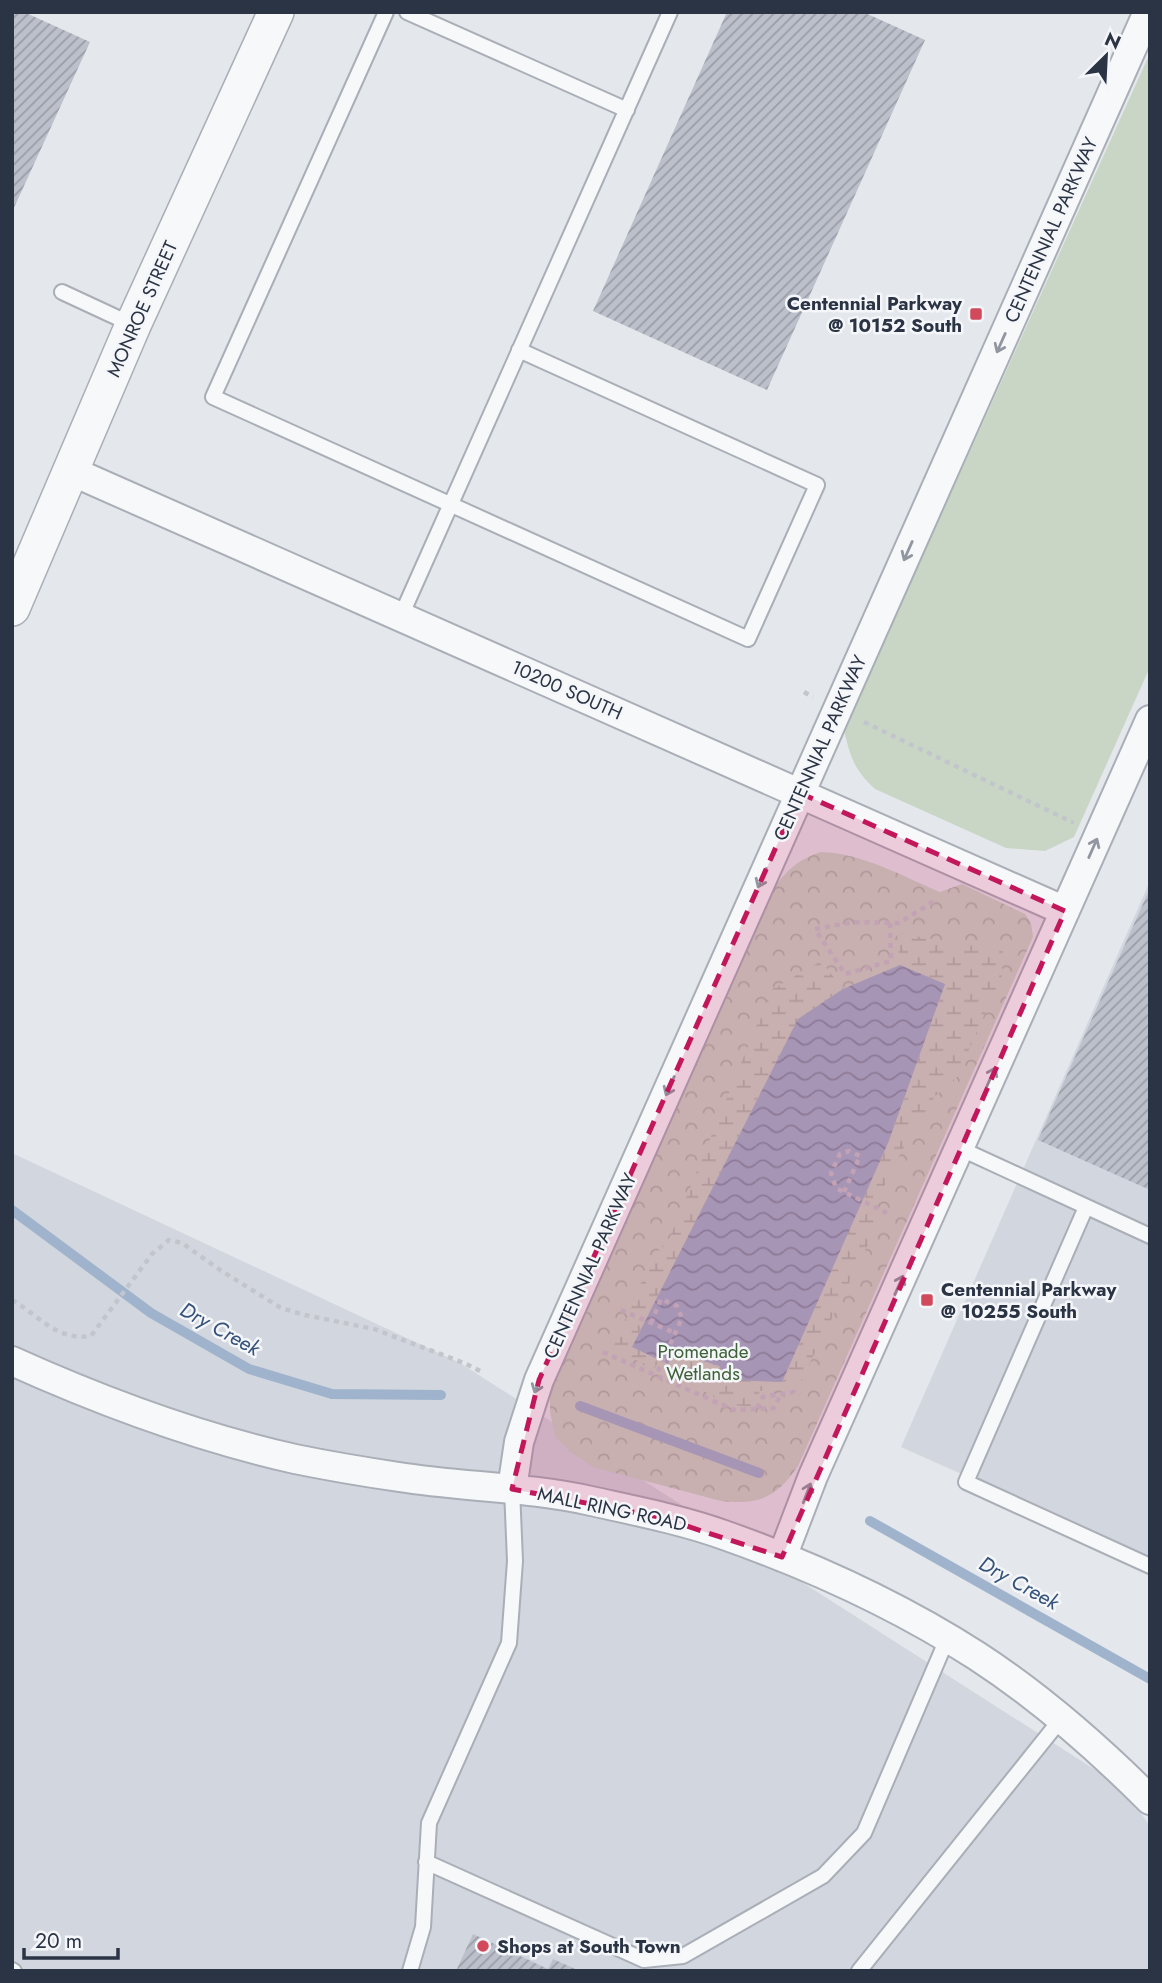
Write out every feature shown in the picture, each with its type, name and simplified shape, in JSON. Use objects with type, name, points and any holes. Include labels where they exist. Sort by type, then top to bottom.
[{"type":"street","name":"MONROE STREET","points":[[12,608],[69,470],[276,12]]},
{"type":"street","name":"CENTENNIAL PARKWAY","points":[[512,1489],[519,1442],[539,1380],[1148,12]]},
{"type":"street","name":"10200 SOUTH","points":[[69,470],[1065,911]]},
{"type":"street","points":[[782,1557],[814,1476],[1150,720]]},
{"type":"street","name":"MALL RING ROAD","points":[[12,1361],[76,1390],[184,1429],[295,1459],[403,1478],[588,1500],[721,1534],[782,1557],[869,1597],[947,1639],[1006,1676],[1118,1768],[1150,1800]]},
{"type":"lane","points":[[386,12],[213,397],[748,639],[817,485],[519,351]]},
{"type":"lane","points":[[407,12],[627,110]]},
{"type":"lane","points":[[401,617],[670,12]]},
{"type":"lane","points":[[62,292],[134,325]]},
{"type":"lane","points":[[959,1148],[1150,1236]]},
{"type":"lane","points":[[1086,1207],[967,1482],[1150,1566]]},
{"type":"lane","points":[[410,1971],[423,1927],[429,1823],[509,1643],[515,1561],[512,1489]]},
{"type":"lane","points":[[426,1862],[644,1960],[683,1956],[823,1877],[864,1833],[947,1639]]},
{"type":"lane","points":[[859,1971],[1061,1719]]},
{"type":"path","points":[[804,692],[1072,822],[1079,811]]},
{"type":"path","points":[[890,923],[891,961],[845,974],[815,929],[853,922],[899,923],[936,900]]},
{"type":"path","points":[[844,1192],[860,1156],[849,1151],[840,1154],[831,1173],[836,1188],[844,1192],[887,1213]]},
{"type":"path","points":[[12,1300],[60,1333],[76,1338],[90,1336],[152,1254],[169,1240],[182,1243],[281,1308],[374,1329],[484,1373]]},
{"type":"path","points":[[651,1323],[661,1299],[677,1306],[682,1318],[656,1376]]},
{"type":"path","points":[[621,1310],[675,1333]]},
{"type":"path","points":[[603,1352],[734,1410],[774,1408],[781,1394]]},
{"type":"path","points":[[757,1408],[763,1397],[794,1392],[800,1395]]},
{"type":"highlighted area","points":[[800,793],[1065,911],[782,1557],[659,1517],[512,1489],[539,1380]]},
{"type":"shaded area","points":[[1150,881],[1150,1558],[901,1447]]},
{"type":"shaded area","name":"Shops at South Town","points":[[12,1153],[460,1363],[1122,1787],[1150,1826],[1150,1971],[12,1971]]},
{"type":"green space","points":[[1150,53],[1150,667],[1074,837],[1045,851],[1006,848],[875,789],[854,762],[844,730]]},
{"type":"green space","name":"Promenade Wetlands","points":[[821,852],[867,861],[940,892],[962,884],[1025,914],[1031,923],[1033,937],[798,1466],[782,1486],[766,1497],[746,1502],[721,1501],[593,1467],[569,1451],[555,1436],[550,1412],[550,1389],[773,890],[794,866]]},
{"type":"green space","points":[[897,933],[1003,951],[1002,975],[956,1079],[935,1096],[899,1156],[876,1203],[864,1197],[888,1143],[945,985],[900,965]]},
{"type":"green space","points":[[821,961],[843,989],[798,1019],[647,1317],[629,1309],[653,1257],[670,1237],[771,990]]},
{"type":"green space","points":[[860,1206],[882,1216],[799,1385],[760,1391],[752,1407],[734,1405],[664,1373],[674,1351],[755,1380],[782,1382]]},
{"type":"green space","points":[[625,1319],[642,1327],[632,1347],[659,1359],[655,1368],[612,1350]]},
{"type":"water","points":[[900,965],[945,984],[888,1143],[782,1382],[730,1380],[719,1366],[674,1351],[668,1364],[632,1347],[798,1019],[843,989]]},
{"type":"building","points":[[12,12],[24,12],[90,42],[12,212]]},
{"type":"building","points":[[727,12],[863,12],[925,40],[767,390],[593,311]]},
{"type":"building","points":[[1150,888],[1150,1190],[1038,1140]]},
{"type":"building","name":"Shops at South Town","points":[[473,1934],[548,1969],[553,1959],[580,1971],[456,1971]]},
{"type":"waterway","name":"Dry Creek","points":[[12,1210],[151,1313],[249,1369],[332,1394],[441,1395]]},
{"type":"waterway","name":"Dry Creek","points":[[580,1406],[759,1473]]},
{"type":"waterway","name":"Dry Creek","points":[[870,1521],[1150,1679]]},
{"type":"place","name":"Centennial Parkway @ 10152 South","points":[[976,314]]},
{"type":"place","name":"Centennial Parkway @ 10255 South","points":[[927,1300]]},
{"type":"place","name":"Shops at South Town","points":[[483,1946]]}]
